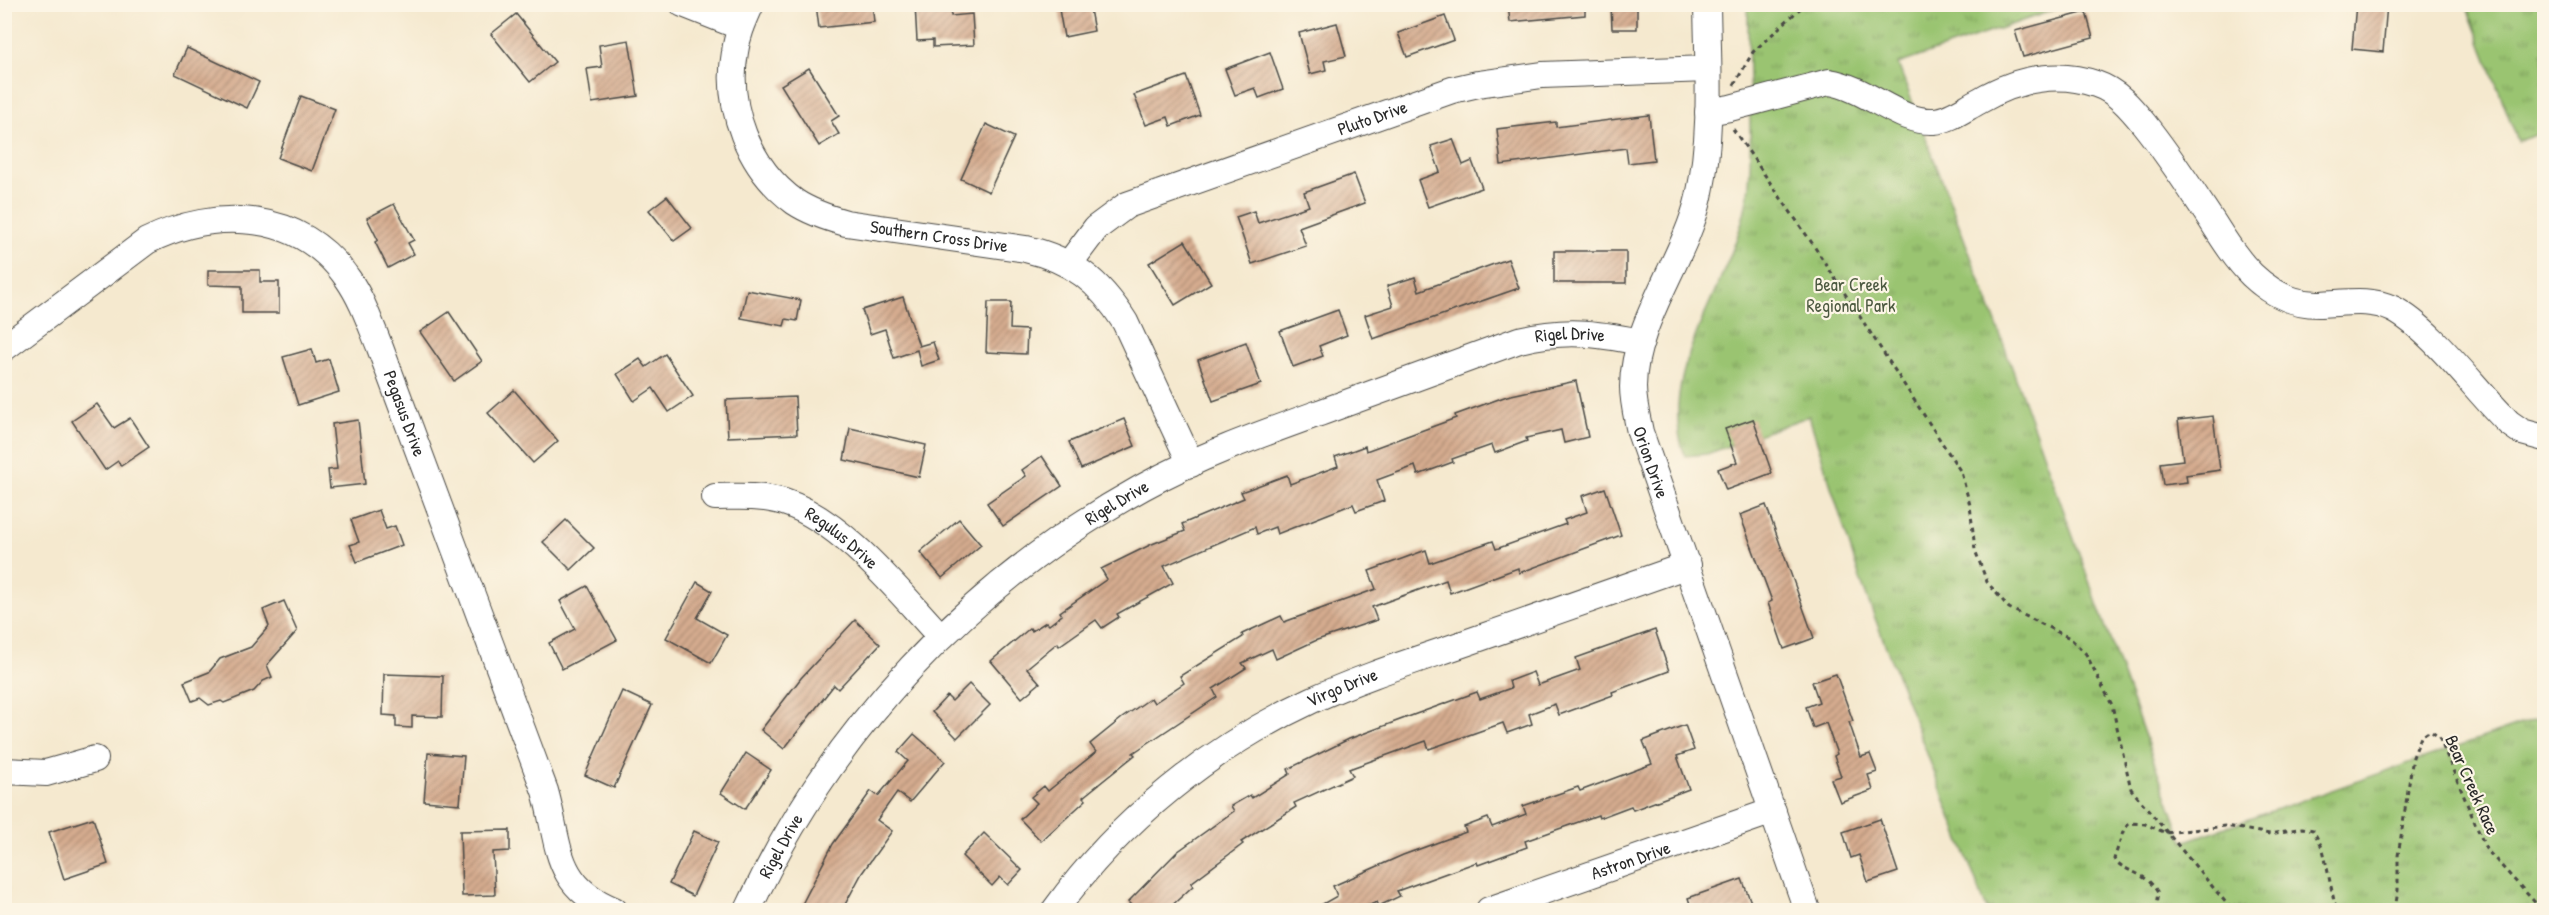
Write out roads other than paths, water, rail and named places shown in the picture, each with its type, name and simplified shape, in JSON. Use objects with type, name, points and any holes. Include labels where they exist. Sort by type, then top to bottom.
[{"type":"street","points":[[683,4],[746,16]]},
{"type":"street","name":"Orion Drive","points":[[1707,4],[1708,69],[1719,110],[1698,200],[1641,342],[1633,386],[1638,424],[1807,910]]},
{"type":"street","name":"Southern Cross Drive","points":[[746,16],[735,51],[732,76],[740,126],[750,148],[777,187],[796,202],[820,215],[846,223],[1026,249],[1049,254],[1069,264],[1099,286],[1125,322],[1191,464]]},
{"type":"street","name":"Pluto Drive","points":[[1069,264],[1096,228],[1127,204],[1452,90],[1489,82],[1542,75],[1708,69]]},
{"type":"street","points":[[1719,110],[1829,82],[1844,84],[1860,91],[1900,114],[1920,120],[1936,121],[1954,115],[1996,91],[2021,81],[2060,78],[2097,84],[2114,92],[2133,109],[2158,140],[2240,264],[2268,290],[2303,303],[2359,301],[2392,309],[2422,330],[2509,423],[2522,432],[2544,438]]},
{"type":"street","name":"Pegasus Drive","points":[[4,348],[147,241],[167,231],[195,223],[222,219],[249,220],[270,224],[294,232],[335,263],[348,279],[379,345],[545,790],[560,860],[578,887],[614,910]]},
{"type":"street","name":"Rigel Drive","points":[[748,910],[805,803],[839,753],[879,704],[940,636],[1023,565],[1060,538],[1144,487],[1191,464],[1254,437],[1519,340],[1545,334],[1591,332],[1641,342]]},
{"type":"street","name":"Regulus Drive","points":[[715,497],[756,496],[782,501],[804,509],[825,522],[874,567],[940,636]]},
{"type":"street","name":"Virgo Drive","points":[[1055,910],[1122,832],[1161,796],[1203,763],[1275,718],[1355,682],[1688,565]]},
{"type":"street","points":[[4,771],[46,773],[95,759]]},
{"type":"street","name":"Astron Drive","points":[[1489,910],[1773,811]]},
{"type":"park label","name":"Bear Creek Regional Park","points":[[1851,295]]}]
